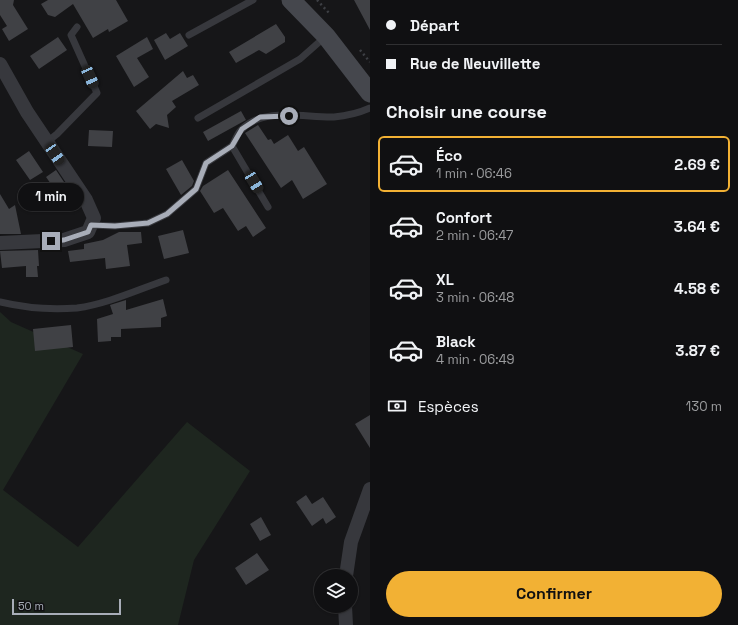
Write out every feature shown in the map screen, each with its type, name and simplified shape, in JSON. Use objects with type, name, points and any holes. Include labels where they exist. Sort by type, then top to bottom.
[{"type":"street","points":[[291,0],[326,36],[370,93]]},
{"type":"street","points":[[0,64],[27,112],[86,200],[94,218],[88,232],[64,240],[0,243]]},
{"type":"street","points":[[347,569],[351,542],[370,490]]},
{"type":"street","points":[[345,613],[346,625]]},
{"type":"lane","points":[[189,35],[253,0]]},
{"type":"lane","points":[[47,142],[57,134],[97,93],[71,35],[77,27]]},
{"type":"lane","points":[[198,118],[300,59],[326,36]]},
{"type":"lane","points":[[91,225],[115,226],[148,223],[167,214],[196,189],[206,163],[232,146],[242,129],[260,117],[335,117],[361,112],[370,108]]},
{"type":"lane","points":[[232,146],[268,207]]},
{"type":"lane","points":[[0,302],[24,307],[77,308],[95,304],[166,280]]},
{"type":"shaded area","points":[[0,312],[11,322],[83,354],[3,490],[78,547],[187,422],[250,471],[194,560],[178,625],[0,625]]},
{"type":"building","points":[[0,0],[14,0],[13,5],[28,29],[9,41],[2,29],[7,26],[0,15]]},
{"type":"building","points":[[48,0],[116,0],[128,21],[109,32],[108,29],[93,38],[73,4],[55,17],[48,15],[41,4]]},
{"type":"building","points":[[354,0],[370,0],[370,30]]},
{"type":"building","points":[[276,24],[285,37],[285,42],[266,54],[259,50],[236,63],[229,52]]},
{"type":"building","points":[[166,33],[170,39],[180,33],[188,46],[165,60],[154,40]]},
{"type":"building","points":[[58,37],[67,50],[39,69],[30,56]]},
{"type":"building","points":[[147,37],[153,49],[137,58],[149,77],[134,87],[116,56]]},
{"type":"building","points":[[183,71],[187,78],[193,75],[199,85],[172,101],[176,107],[167,115],[169,128],[156,124],[150,129],[136,111]]},
{"type":"building","points":[[241,111],[246,120],[208,141],[203,132]]},
{"type":"building","points":[[258,125],[268,140],[271,139],[274,144],[288,135],[298,151],[304,147],[327,184],[303,199],[292,180],[281,188],[245,133]]},
{"type":"building","points":[[89,130],[113,131],[112,147],[88,146]]},
{"type":"building","points":[[29,151],[43,172],[30,180],[16,160]]},
{"type":"building","points":[[182,160],[194,181],[192,186],[181,195],[166,169]]},
{"type":"building","points":[[56,170],[72,194],[63,201],[46,177]]},
{"type":"building","points":[[228,170],[266,228],[253,237],[246,226],[238,231],[223,208],[214,213],[200,191],[203,186]]},
{"type":"building","points":[[0,194],[9,209],[15,205],[21,234],[0,234]]},
{"type":"building","points":[[183,230],[189,253],[164,259],[158,236]]},
{"type":"building","points":[[119,232],[141,232],[142,243],[127,245],[130,266],[106,269],[105,258],[70,262],[68,251],[84,249],[84,244],[103,240]]},
{"type":"building","points":[[38,250],[38,277],[26,277],[26,266],[2,268],[0,251]]},
{"type":"building","points":[[163,299],[167,316],[161,318],[161,327],[121,329],[121,337],[111,337],[111,341],[98,342],[97,319],[113,314],[110,305],[126,300],[126,310]]},
{"type":"building","points":[[71,325],[73,347],[35,351],[33,329]]},
{"type":"building","points":[[370,415],[370,448],[355,424]]},
{"type":"building","points":[[306,495],[312,504],[323,497],[336,517],[326,524],[323,518],[312,526],[296,502]]},
{"type":"building","points":[[261,517],[271,535],[260,541],[250,524]]},
{"type":"building","points":[[257,553],[269,570],[246,585],[235,568]]},
{"type":"route","points":[[51,241],[64,240],[88,232],[91,225],[115,226],[148,223],[167,214],[196,189],[206,163],[232,146],[242,129],[260,117],[289,116]]}]
